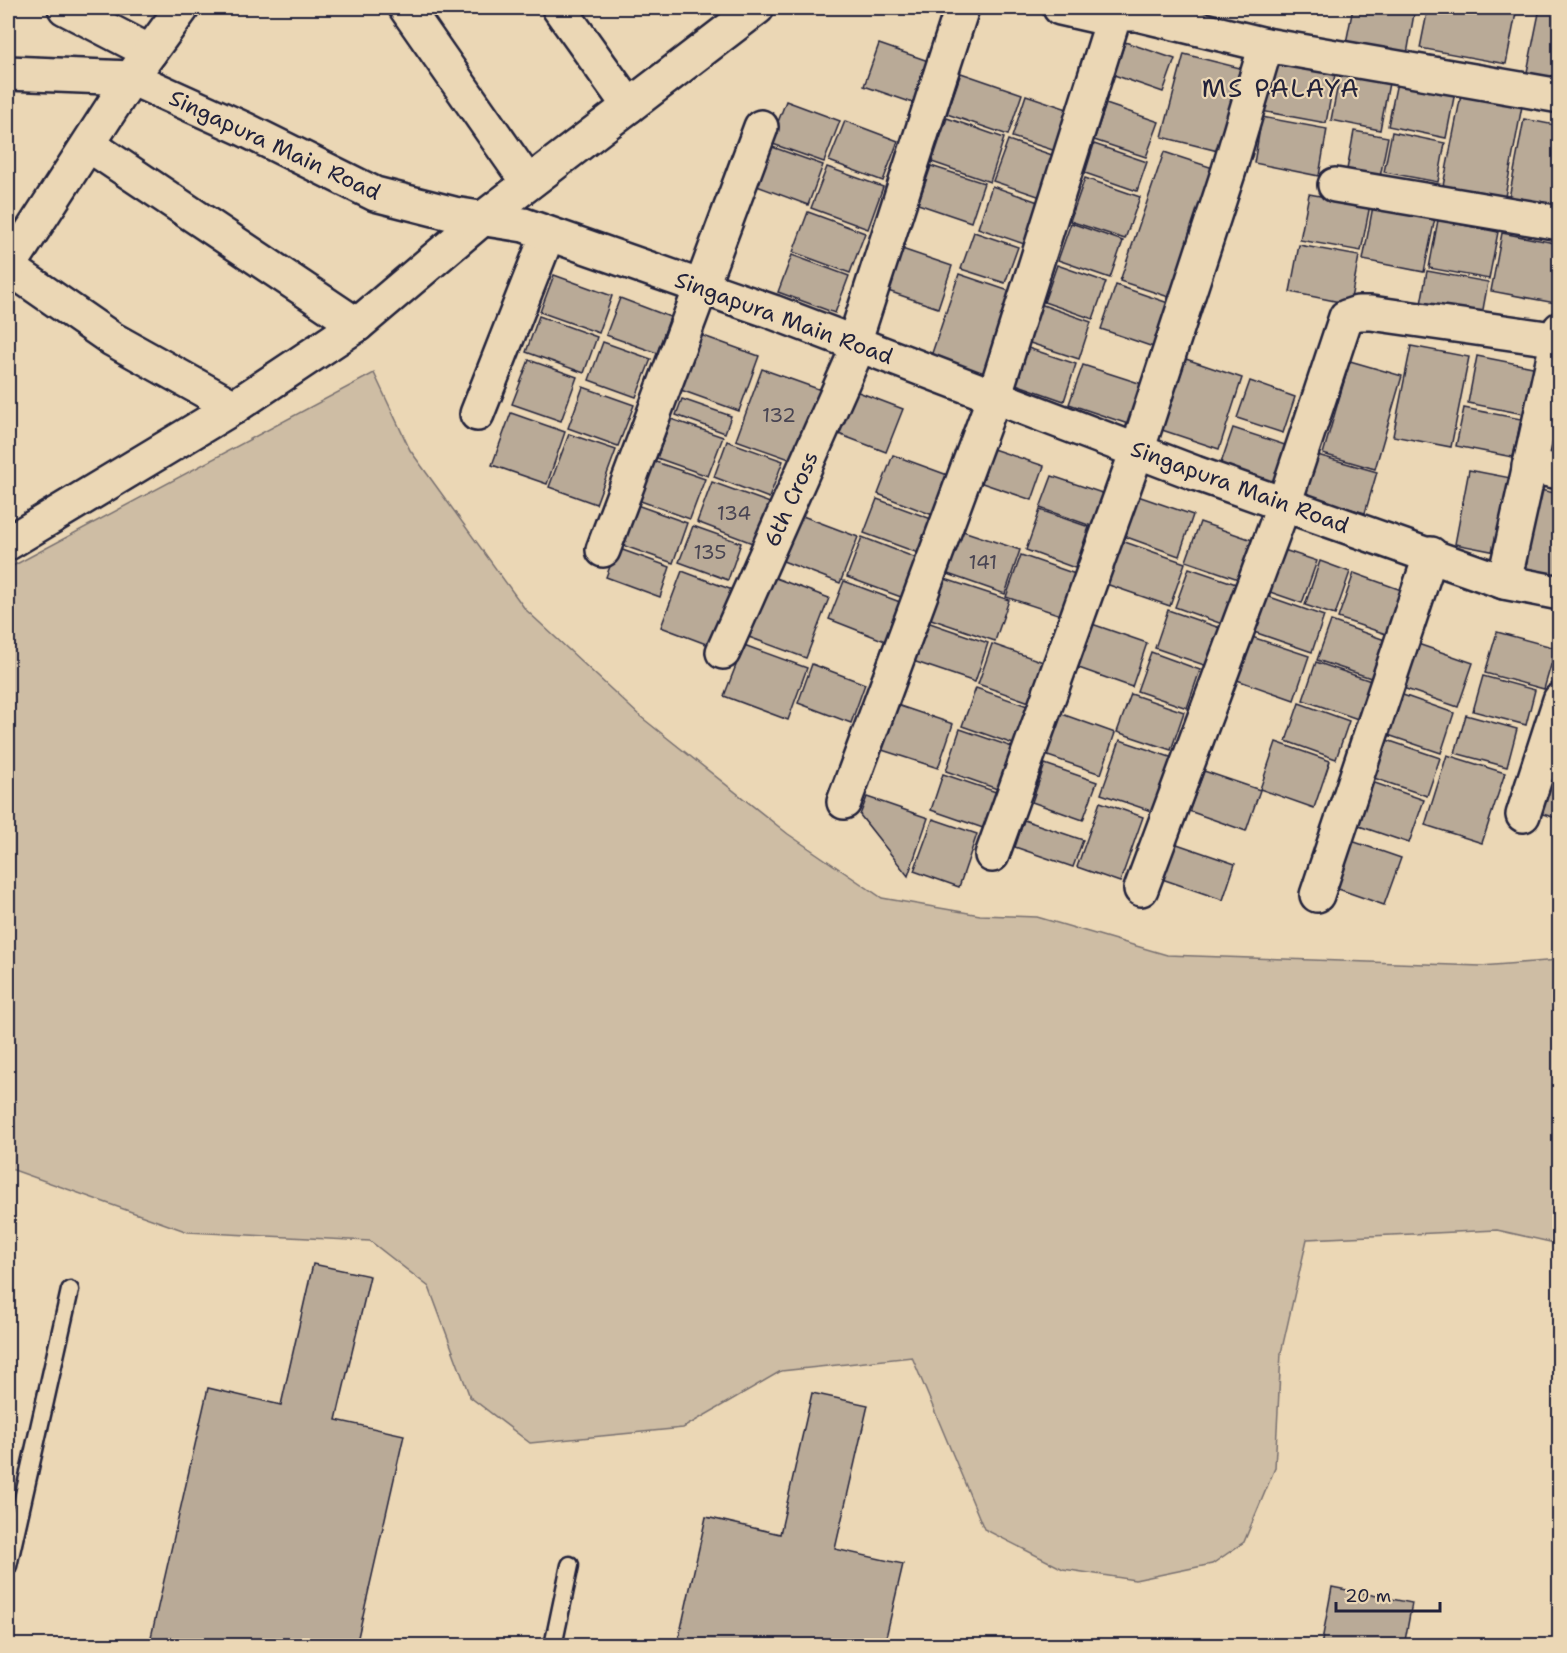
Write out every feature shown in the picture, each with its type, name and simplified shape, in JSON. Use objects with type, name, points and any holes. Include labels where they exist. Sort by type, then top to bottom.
[{"type":"street","points":[[65,8],[150,52]]},
{"type":"street","points":[[182,8],[131,78],[8,267],[112,339],[234,407]]},
{"type":"street","points":[[406,8],[528,183]]},
{"type":"street","points":[[559,8],[629,106]]},
{"type":"street","name":"6th Cross","points":[[723,652],[856,344],[962,8]]},
{"type":"street","points":[[1060,8],[1113,20],[1124,14],[1137,14],[1266,45],[1560,96]]},
{"type":"street","points":[[8,543],[234,407],[357,326],[482,219],[629,106],[739,13]]},
{"type":"street","points":[[844,802],[994,397],[1113,20]]},
{"type":"street","points":[[992,855],[1137,451],[1229,170],[1266,45]]},
{"type":"street","name":"Singapura Main Road","points":[[8,73],[131,78],[244,129],[375,194],[454,214],[524,225],[856,344],[1195,473],[1431,554],[1504,582],[1560,593]]},
{"type":"street","points":[[603,550],[761,127]]},
{"type":"street","points":[[89,145],[357,326]]},
{"type":"street","points":[[1335,184],[1560,223]]},
{"type":"street","points":[[477,414],[548,234]]},
{"type":"street","points":[[1141,889],[1284,504],[1346,317],[1358,313],[1371,313],[1559,336],[1544,469],[1504,582]]},
{"type":"street","points":[[1317,895],[1431,554]]},
{"type":"street","points":[[1523,815],[1560,700]]},
{"type":"lane","points":[[8,1566],[70,1290]]},
{"type":"lane","points":[[553,1646],[570,1565]]},
{"type":"shaded area","points":[[374,373],[410,450],[525,609],[641,717],[788,834],[882,898],[980,915],[1037,917],[1167,955],[1481,966],[1559,960],[1559,1244],[1497,1230],[1307,1239],[1281,1353],[1275,1468],[1244,1542],[1212,1564],[1135,1580],[1063,1569],[984,1529],[912,1357],[781,1371],[683,1428],[530,1443],[470,1397],[429,1287],[370,1241],[188,1232],[8,1168],[9,568]]},
{"type":"building","points":[[1353,8],[1415,8],[1406,60],[1345,48]]},
{"type":"building","points":[[1428,8],[1517,8],[1506,64],[1420,48]]},
{"type":"building","points":[[1540,8],[1560,8],[1560,83],[1526,77]]},
{"type":"building","points":[[1125,42],[1175,59],[1163,92],[1114,75]]},
{"type":"building","points":[[879,44],[934,63],[919,105],[864,86]]},
{"type":"building","points":[[1184,54],[1240,68],[1218,151],[1162,137]]},
{"type":"building","points":[[1271,62],[1335,74],[1326,123],[1261,111]]},
{"type":"building","points":[[961,73],[1022,94],[1008,135],[947,114]]},
{"type":"building","points":[[1340,74],[1389,83],[1380,130],[1331,120]]},
{"type":"building","points":[[1397,82],[1455,92],[1446,138],[1388,126]]},
{"type":"building","points":[[1026,95],[1073,111],[1059,152],[1012,137]]},
{"type":"building","points":[[1461,95],[1522,106],[1504,202],[1442,191]]},
{"type":"building","points":[[786,101],[840,121],[824,162],[770,143]]},
{"type":"building","points":[[1106,104],[1159,122],[1146,157],[1094,140]]},
{"type":"building","points":[[1262,117],[1327,129],[1319,176],[1254,163]]},
{"type":"building","points":[[947,118],[1004,138],[990,182],[932,162]]},
{"type":"building","points":[[1524,119],[1560,126],[1560,208],[1509,198]]},
{"type":"building","points":[[845,121],[898,141],[883,181],[829,161]]},
{"type":"building","points":[[1354,131],[1388,137],[1379,182],[1346,175]]},
{"type":"building","points":[[1392,132],[1445,143],[1438,182],[1384,172]]},
{"type":"building","points":[[1008,140],[1055,156],[1041,197],[993,181]]},
{"type":"building","points":[[764,144],[823,165],[808,205],[749,183]]},
{"type":"building","points":[[1094,144],[1147,162],[1137,191],[1085,173]]},
{"type":"building","points":[[1164,152],[1219,170],[1175,299],[1120,281]]},
{"type":"building","points":[[931,166],[984,183],[971,222],[918,204]]},
{"type":"building","points":[[827,167],[883,187],[868,229],[811,208]]},
{"type":"building","points":[[1085,178],[1140,197],[1125,239],[1070,221]]},
{"type":"building","points":[[992,186],[1044,204],[1030,246],[978,228]]},
{"type":"building","points":[[1309,194],[1370,205],[1361,251],[1300,240]]},
{"type":"building","points":[[1373,206],[1435,218],[1424,272],[1363,260]]},
{"type":"building","points":[[808,212],[865,233],[850,273],[793,252]]},
{"type":"building","points":[[1438,220],[1498,232],[1489,279],[1429,268]]},
{"type":"building","points":[[1071,223],[1123,241],[1110,278],[1058,260]]},
{"type":"building","points":[[974,232],[1018,247],[1005,283],[961,269]]},
{"type":"building","points":[[1502,233],[1560,244],[1560,280],[1555,303],[1491,291]]},
{"type":"building","points":[[1299,245],[1359,256],[1350,304],[1290,292]]},
{"type":"building","points":[[899,248],[952,266],[938,308],[885,290]]},
{"type":"building","points":[[792,255],[849,276],[835,313],[778,292]]},
{"type":"building","points":[[1057,265],[1106,282],[1093,319],[1044,302]]},
{"type":"building","points":[[1427,271],[1488,282],[1480,326],[1419,315]]},
{"type":"building","points":[[959,274],[1018,294],[989,380],[930,359]]},
{"type":"building","points":[[554,275],[612,296],[599,333],[540,312]]},
{"type":"building","points":[[1116,285],[1177,306],[1162,350],[1101,329]]},
{"type":"building","points":[[620,298],[670,317],[657,353],[606,335]]},
{"type":"building","points":[[1040,304],[1091,322],[1079,359],[1027,342]]},
{"type":"building","points":[[539,316],[597,337],[584,373],[526,352]]},
{"type":"building","points":[[698,334],[759,356],[739,411],[678,389]]},
{"type":"building","points":[[603,342],[651,359],[636,397],[589,380]]},
{"type":"building","points":[[1022,346],[1076,364],[1064,401],[1010,382]]},
{"type":"building","points":[[1411,346],[1469,357],[1451,447],[1393,436]]},
{"type":"building","points":[[1477,356],[1538,368],[1529,415],[1468,403]]},
{"type":"building","points":[[1186,359],[1242,378],[1219,449],[1162,430]]},
{"type":"building","points":[[529,360],[577,377],[561,421],[512,404]]},
{"type":"building","points":[[1350,361],[1402,376],[1375,469],[1323,454]]},
{"type":"building","points":[[1083,365],[1142,384],[1128,424],[1069,404]]},
{"type":"building","points":[[762,369],[821,390],[795,461],[736,440]]},
{"type":"building","points":[[1250,381],[1295,397],[1283,433],[1237,418]]},
{"type":"building","points":[[583,387],[634,405],[618,446],[568,428]]},
{"type":"building","points":[[853,390],[903,409],[886,452],[836,433]]},
{"type":"building","points":[[682,399],[731,416],[725,433],[676,415]]},
{"type":"building","points":[[1464,408],[1521,419],[1513,457],[1456,446]]},
{"type":"building","points":[[511,413],[565,432],[547,484],[492,465]]},
{"type":"building","points":[[671,419],[723,437],[708,476],[657,458]]},
{"type":"building","points":[[1558,425],[1560,425],[1560,465],[1550,463]]},
{"type":"building","points":[[1233,428],[1291,447],[1278,486],[1220,466]]},
{"type":"building","points":[[569,434],[616,450],[596,504],[549,487]]},
{"type":"building","points":[[727,441],[783,461],[769,498],[714,477]]},
{"type":"building","points":[[993,449],[1044,466],[1032,500],[982,483]]},
{"type":"building","points":[[1314,454],[1377,472],[1365,513],[1303,495]]},
{"type":"building","points":[[893,455],[953,477],[938,517],[878,494]]},
{"type":"building","points":[[653,461],[705,479],[690,519],[638,500]]},
{"type":"building","points":[[1469,470],[1516,479],[1501,553],[1455,544]]},
{"type":"building","points":[[1052,476],[1111,496],[1100,529],[1040,508]]},
{"type":"building","points":[[712,482],[770,503],[755,544],[697,522]]},
{"type":"building","points":[[1535,489],[1560,494],[1560,577],[1519,569]]},
{"type":"building","points":[[1135,495],[1193,515],[1179,556],[1121,535]]},
{"type":"building","points":[[877,499],[934,520],[921,554],[864,533]]},
{"type":"building","points":[[634,504],[687,523],[673,563],[619,544]]},
{"type":"building","points":[[1040,510],[1089,527],[1075,568],[1026,550]]},
{"type":"building","points":[[800,515],[858,537],[840,583],[783,561]]},
{"type":"building","points":[[1200,522],[1261,543],[1247,582],[1186,561]]},
{"type":"building","points":[[693,526],[741,543],[728,580],[679,562]]},
{"type":"building","points":[[960,530],[1020,550],[1005,594],[945,573]]},
{"type":"building","points":[[862,537],[916,558],[901,597],[847,577]]},
{"type":"building","points":[[1119,540],[1185,563],[1170,606],[1103,583]]},
{"type":"building","points":[[617,548],[670,567],[660,597],[606,577]]},
{"type":"building","points":[[1284,550],[1317,561],[1302,603],[1270,592]]},
{"type":"building","points":[[1021,555],[1084,577],[1070,618],[1006,597]]},
{"type":"building","points":[[1320,561],[1350,572],[1335,615],[1305,605]]},
{"type":"building","points":[[1189,568],[1239,585],[1225,625],[1175,607]]},
{"type":"building","points":[[682,571],[735,591],[714,647],[661,627]]},
{"type":"building","points":[[1354,573],[1404,591],[1389,635],[1338,618]]},
{"type":"building","points":[[770,576],[829,598],[806,658],[746,636]]},
{"type":"building","points":[[942,578],[1009,600],[995,641],[928,618]]},
{"type":"building","points":[[844,581],[900,602],[885,641],[829,619]]},
{"type":"building","points":[[1267,596],[1324,616],[1312,652],[1254,632]]},
{"type":"building","points":[[1168,610],[1220,628],[1207,666],[1155,648]]},
{"type":"building","points":[[1331,621],[1385,640],[1371,678],[1317,660]]},
{"type":"building","points":[[927,622],[988,643],[975,682],[913,661]]},
{"type":"building","points":[[1092,624],[1147,643],[1132,687],[1076,667]]},
{"type":"building","points":[[1497,632],[1556,648],[1544,689],[1485,673]]},
{"type":"building","points":[[1252,637],[1309,656],[1294,700],[1237,680]]},
{"type":"building","points":[[1415,643],[1473,663],[1458,707],[1400,687]]},
{"type":"building","points":[[992,644],[1049,664],[1035,704],[978,684]]},
{"type":"building","points":[[744,645],[807,668],[788,720],[724,696]]},
{"type":"building","points":[[1151,652],[1200,670],[1187,708],[1137,691]]},
{"type":"building","points":[[1316,662],[1371,681],[1358,719],[1303,700]]},
{"type":"building","points":[[812,664],[865,684],[851,723],[798,703]]},
{"type":"building","points":[[1483,676],[1535,690],[1526,725],[1473,711]]},
{"type":"building","points":[[976,688],[1033,708],[1019,746],[962,726]]},
{"type":"building","points":[[1131,694],[1184,712],[1171,750],[1117,732]]},
{"type":"building","points":[[1400,694],[1454,713],[1441,753],[1385,734]]},
{"type":"building","points":[[1299,703],[1349,721],[1336,759],[1286,741]]},
{"type":"building","points":[[897,705],[953,724],[938,768],[882,750]]},
{"type":"building","points":[[1059,713],[1115,733],[1101,774],[1045,755]]},
{"type":"building","points":[[1466,715],[1517,729],[1507,767],[1455,753]]},
{"type":"building","points":[[960,729],[1021,750],[1006,792],[946,771]]},
{"type":"building","points":[[1384,739],[1440,758],[1427,796],[1371,777]]},
{"type":"building","points":[[1120,740],[1173,758],[1154,812],[1101,794]]},
{"type":"building","points":[[1276,742],[1330,761],[1314,808],[1260,789]]},
{"type":"building","points":[[1447,755],[1505,773],[1482,843],[1425,825]]},
{"type":"building","points":[[1545,763],[1560,767],[1560,819],[1532,811]]},
{"type":"building","points":[[1045,764],[1097,782],[1083,820],[1032,802]]},
{"type":"building","points":[[1204,771],[1260,790],[1246,831],[1189,811]]},
{"type":"building","points":[[943,774],[999,793],[986,829],[931,810]]},
{"type":"building","points":[[1369,781],[1424,800],[1409,843],[1353,824]]},
{"type":"building","points":[[867,797],[928,818],[908,876],[860,815]]},
{"type":"building","points":[[1100,802],[1143,817],[1120,882],[1077,867]]},
{"type":"building","points":[[933,819],[977,834],[959,887],[914,871]]},
{"type":"building","points":[[1024,820],[1083,840],[1073,867],[1015,847]]},
{"type":"building","points":[[1343,838],[1401,858],[1384,905],[1327,885]]},
{"type":"building","points":[[1174,843],[1235,864],[1223,900],[1162,879]]},
{"type":"building","points":[[313,1264],[370,1276],[336,1420],[404,1435],[356,1646],[149,1646],[208,1388],[281,1405]]},
{"type":"building","points":[[812,1393],[868,1405],[835,1549],[903,1564],[884,1646],[677,1646],[706,1517],[780,1534]]},
{"type":"building","points":[[1332,1587],[1412,1603],[1404,1646],[1321,1646]]},
{"type":"district","name":"MS PALAYA","points":[[1281,87]]}]
